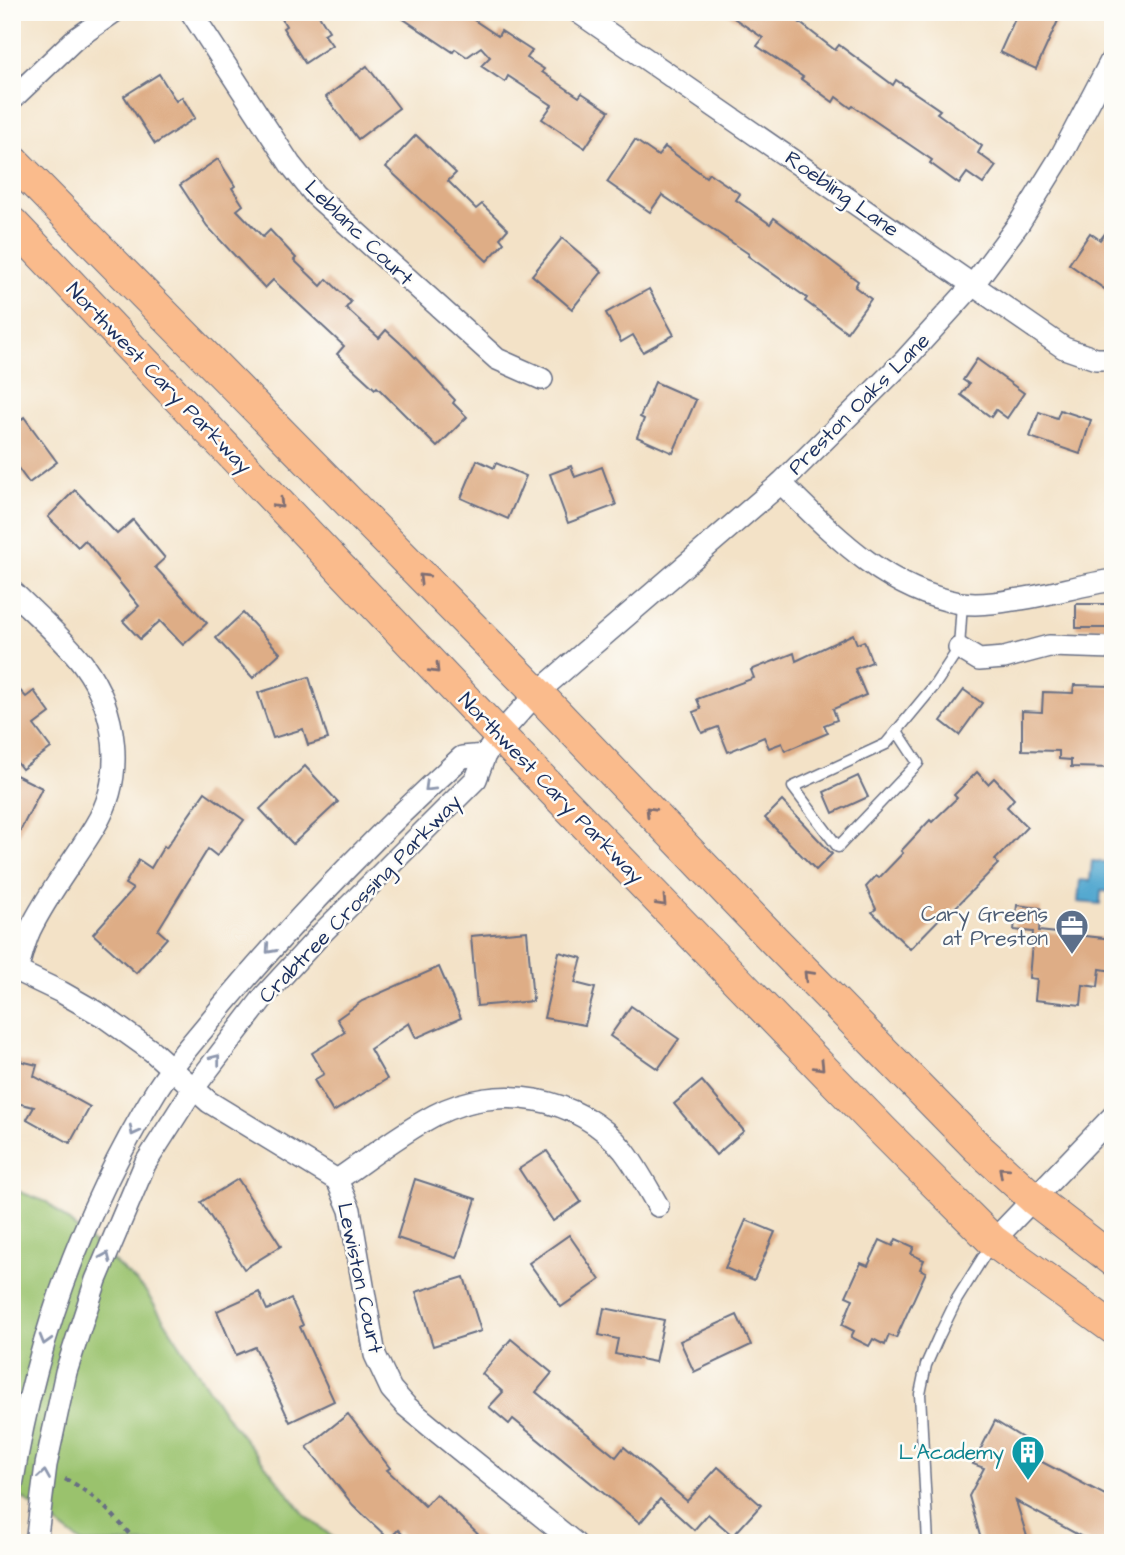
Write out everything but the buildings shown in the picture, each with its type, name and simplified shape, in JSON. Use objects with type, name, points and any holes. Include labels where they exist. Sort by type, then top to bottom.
[{"type":"main road","points":[[12,160],[979,1149],[1034,1199],[1113,1260]]},
{"type":"main road","name":"Northwest Cary Parkway","points":[[12,223],[492,745],[993,1241],[1113,1328]]},
{"type":"street","points":[[12,99],[74,40],[114,12]]},
{"type":"street","name":"Leblanc Court","points":[[191,12],[290,164],[315,195],[497,359],[542,379]]},
{"type":"street","name":"Roebling Lane","points":[[578,12],[1064,348],[1096,359],[1113,359]]},
{"type":"street","name":"Preston Oaks Lane","points":[[537,694],[781,483],[904,361],[973,285],[1020,222],[1061,156],[1113,57]]},
{"type":"street","points":[[781,483],[847,547],[876,567],[911,587],[962,603],[1012,601],[1113,580]]},
{"type":"street","points":[[12,591],[83,664],[98,692],[114,735],[114,771],[97,822],[45,901],[14,971]]},
{"type":"street","points":[[959,648],[979,660],[1004,658],[1049,646],[1113,648]]},
{"type":"street","name":"Crabtree Crossing Parkway","points":[[36,1543],[46,1465],[66,1372],[96,1280],[145,1164],[193,1089],[291,965],[476,779],[492,745],[537,694]]},
{"type":"street","name":"Crabtree Crossing Parkway","points":[[12,1486],[27,1403],[63,1284],[109,1176],[156,1090],[261,958],[321,892],[462,757],[492,745]]},
{"type":"street","name":"Lewiston Court","points":[[14,971],[61,992],[103,1016],[152,1051],[193,1089],[337,1180],[350,1210],[374,1355],[391,1389],[406,1406],[575,1543]]},
{"type":"street","points":[[337,1180],[434,1115],[477,1099],[521,1097],[549,1102],[570,1110],[608,1135],[623,1150],[658,1206]]},
{"type":"street","points":[[993,1241],[1113,1116]]},
{"type":"lane","points":[[897,731],[918,763],[838,847],[793,787],[886,744],[934,686],[959,648],[962,603]]},
{"type":"lane","points":[[928,1543],[920,1394],[926,1365],[957,1298],[993,1241]]},
{"type":"path","points":[[65,1479],[103,1503],[137,1543]]},
{"type":"green space","points":[[12,1189],[47,1202],[144,1289],[224,1413],[306,1516],[340,1543],[82,1543],[12,1490]]},
{"type":"water","points":[[1092,861],[1113,863],[1113,892],[1101,891],[1100,904],[1078,902],[1080,880],[1090,881]]},
{"type":"place","name":"Cary Greens at Preston","points":[[1072,956]]},
{"type":"place","name":"L'Academy","points":[[1028,1482]]}]
